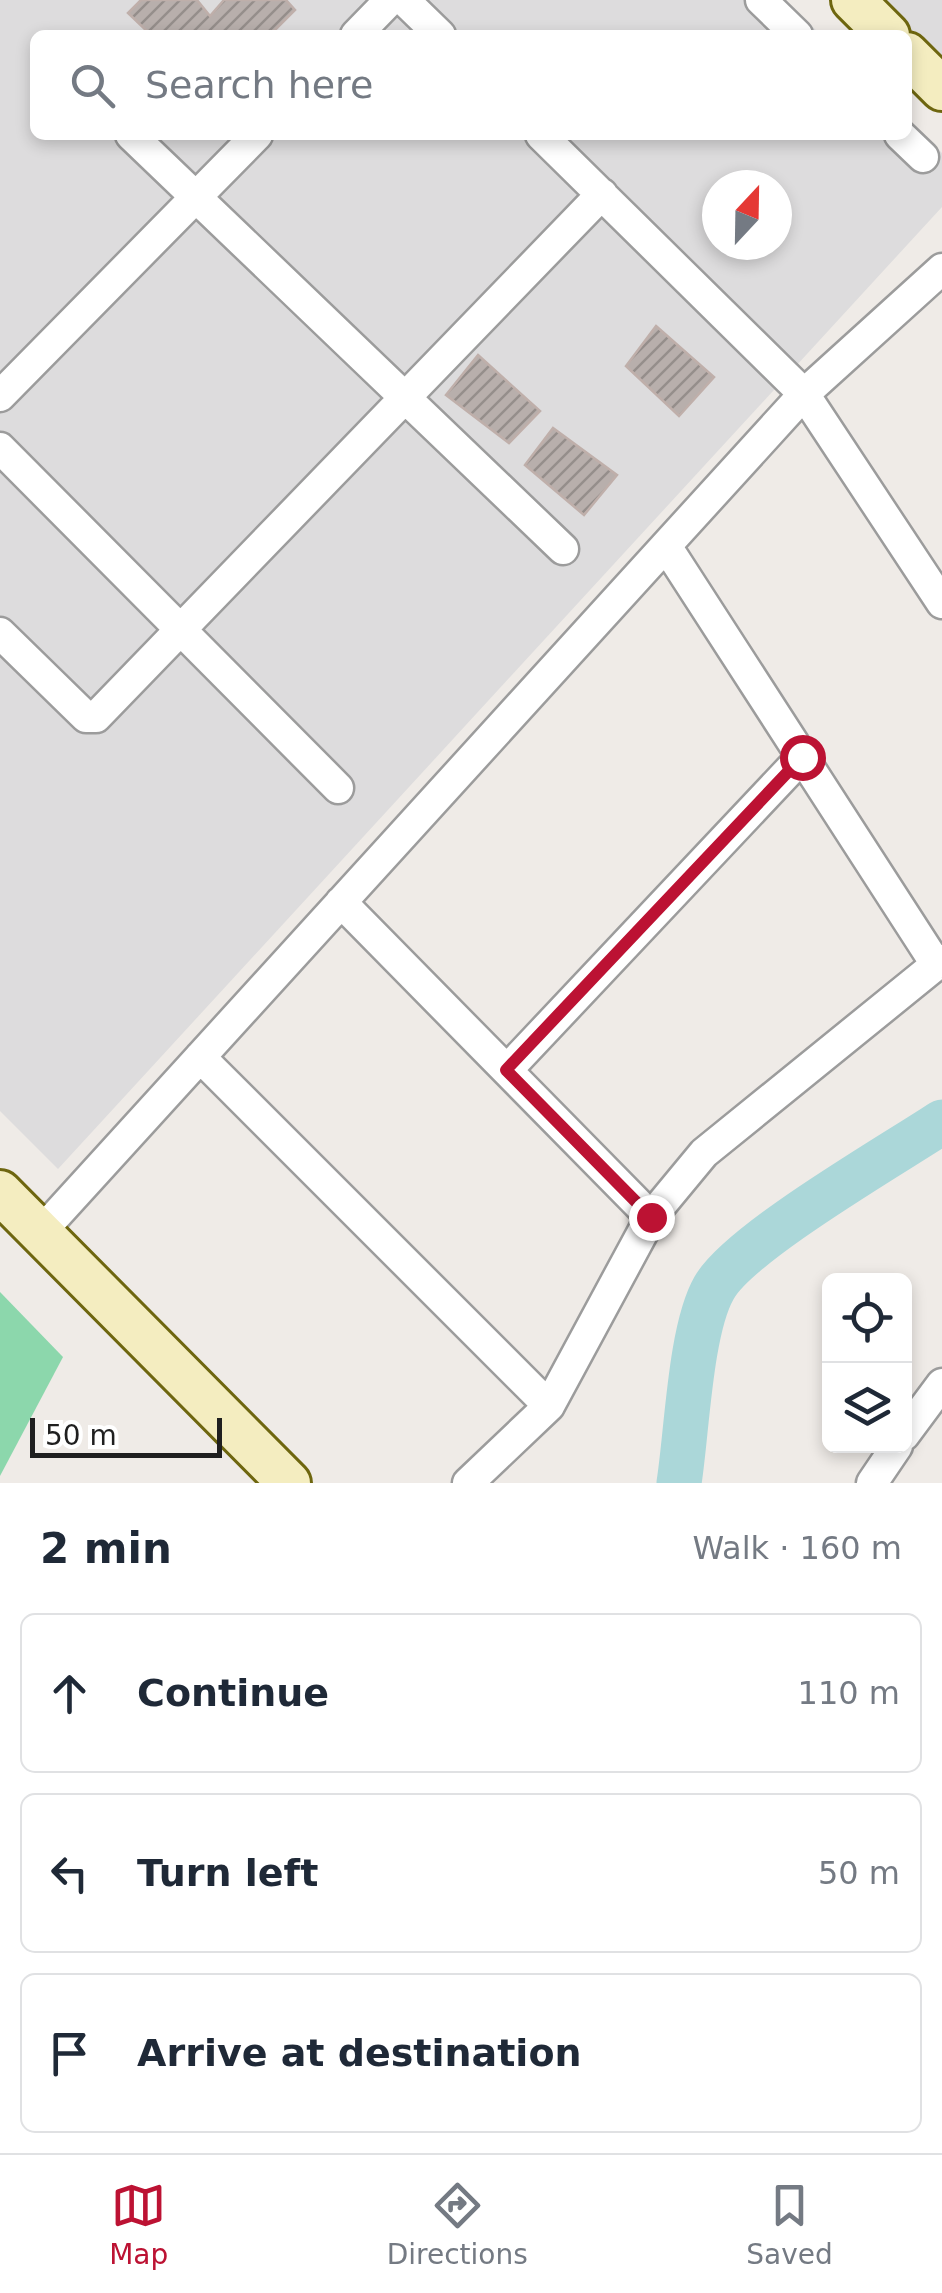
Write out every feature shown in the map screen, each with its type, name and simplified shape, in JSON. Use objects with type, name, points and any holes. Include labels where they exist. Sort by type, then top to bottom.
[{"type":"main road","points":[[852,0],[883,30]]},
{"type":"main road","points":[[912,59],[942,89]]},
{"type":"main road","points":[[0,1192],[289,1483]]},
{"type":"street","points":[[361,30],[390,0]]},
{"type":"street","points":[[404,0],[435,30]]},
{"type":"street","points":[[761,0],[792,30]]},
{"type":"street","points":[[136,140],[563,549]]},
{"type":"street","points":[[0,396],[252,140]]},
{"type":"street","points":[[546,140],[804,394],[942,602]]},
{"type":"street","points":[[905,140],[923,157]]},
{"type":"street","points":[[0,633],[91,720],[182,631],[602,194]]},
{"type":"street","points":[[40,1232],[804,394],[942,269]]},
{"type":"street","points":[[0,448],[338,788]]},
{"type":"street","points":[[468,1483],[550,1406],[651,1217],[704,1153],[939,962],[666,546]]},
{"type":"street","points":[[506,1070],[802,757]]},
{"type":"street","points":[[341,902],[651,1217]]},
{"type":"street","points":[[200,1057],[550,1406]]},
{"type":"street","points":[[912,1424],[942,1384]]},
{"type":"street","points":[[872,1483],[893,1453]]},
{"type":"shaded area","points":[[0,0],[785,0],[816,30],[30,30],[30,140],[912,140],[912,124],[942,153],[942,207],[58,1169],[0,1111]]},
{"type":"shaded area","points":[[878,0],[942,0],[942,63],[912,30]]},
{"type":"green space","points":[[0,1292],[63,1357],[0,1476]]},
{"type":"building","points":[[141,0],[197,0],[210,16],[224,0],[286,0],[295,10],[275,30],[146,30],[128,13]]},
{"type":"building","points":[[656,326],[714,377],[679,416],[626,366]]},
{"type":"building","points":[[478,355],[540,411],[509,443],[446,395]]},
{"type":"building","points":[[553,428],[617,475],[584,515],[525,465]]},
{"type":"waterway","points":[[679,1483],[694,1355],[714,1288],[729,1269],[784,1224],[942,1122]]},
{"type":"route","points":[[651,1217],[506,1070],[802,757]]}]
